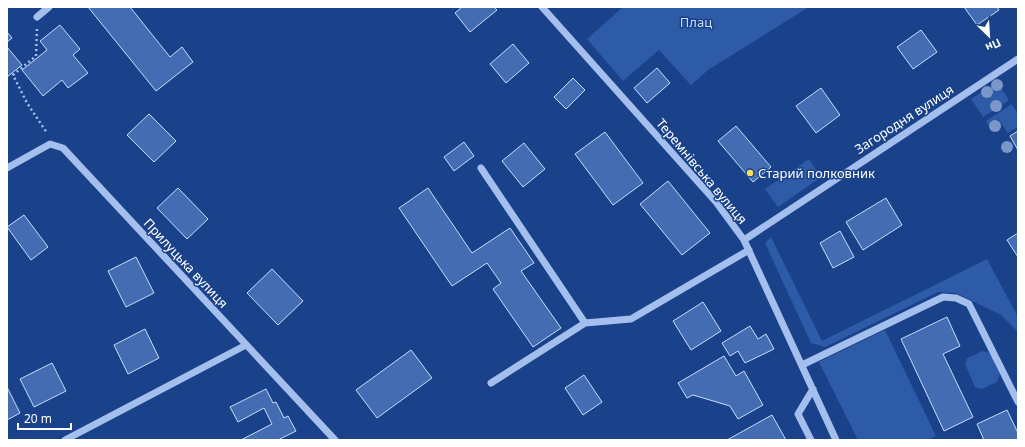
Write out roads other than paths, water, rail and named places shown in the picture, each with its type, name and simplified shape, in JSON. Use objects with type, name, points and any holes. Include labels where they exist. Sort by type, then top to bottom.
[{"type":"street","points":[[37,17],[49,7]]},
{"type":"street","name":"Теремнівська вулиця","points":[[542,7],[716,202],[744,240],[836,440]]},
{"type":"street","name":"Загородня вулиця","points":[[744,240],[1018,59]]},
{"type":"street","name":"Прилуцька вулиця","points":[[7,168],[50,144],[63,148],[335,440]]},
{"type":"street","points":[[481,168],[585,323]]},
{"type":"street","points":[[491,383],[585,323],[631,319],[749,250]]},
{"type":"street","points":[[802,366],[943,297],[956,298],[969,304],[1018,400]]},
{"type":"street","points":[[65,440],[246,346]]},
{"type":"street","points":[[811,440],[798,414],[813,390]]},
{"type":"place","name":"Старий полковник","points":[[750,173]]},
{"type":"park label","name":"Плац","points":[[696,22]]}]
